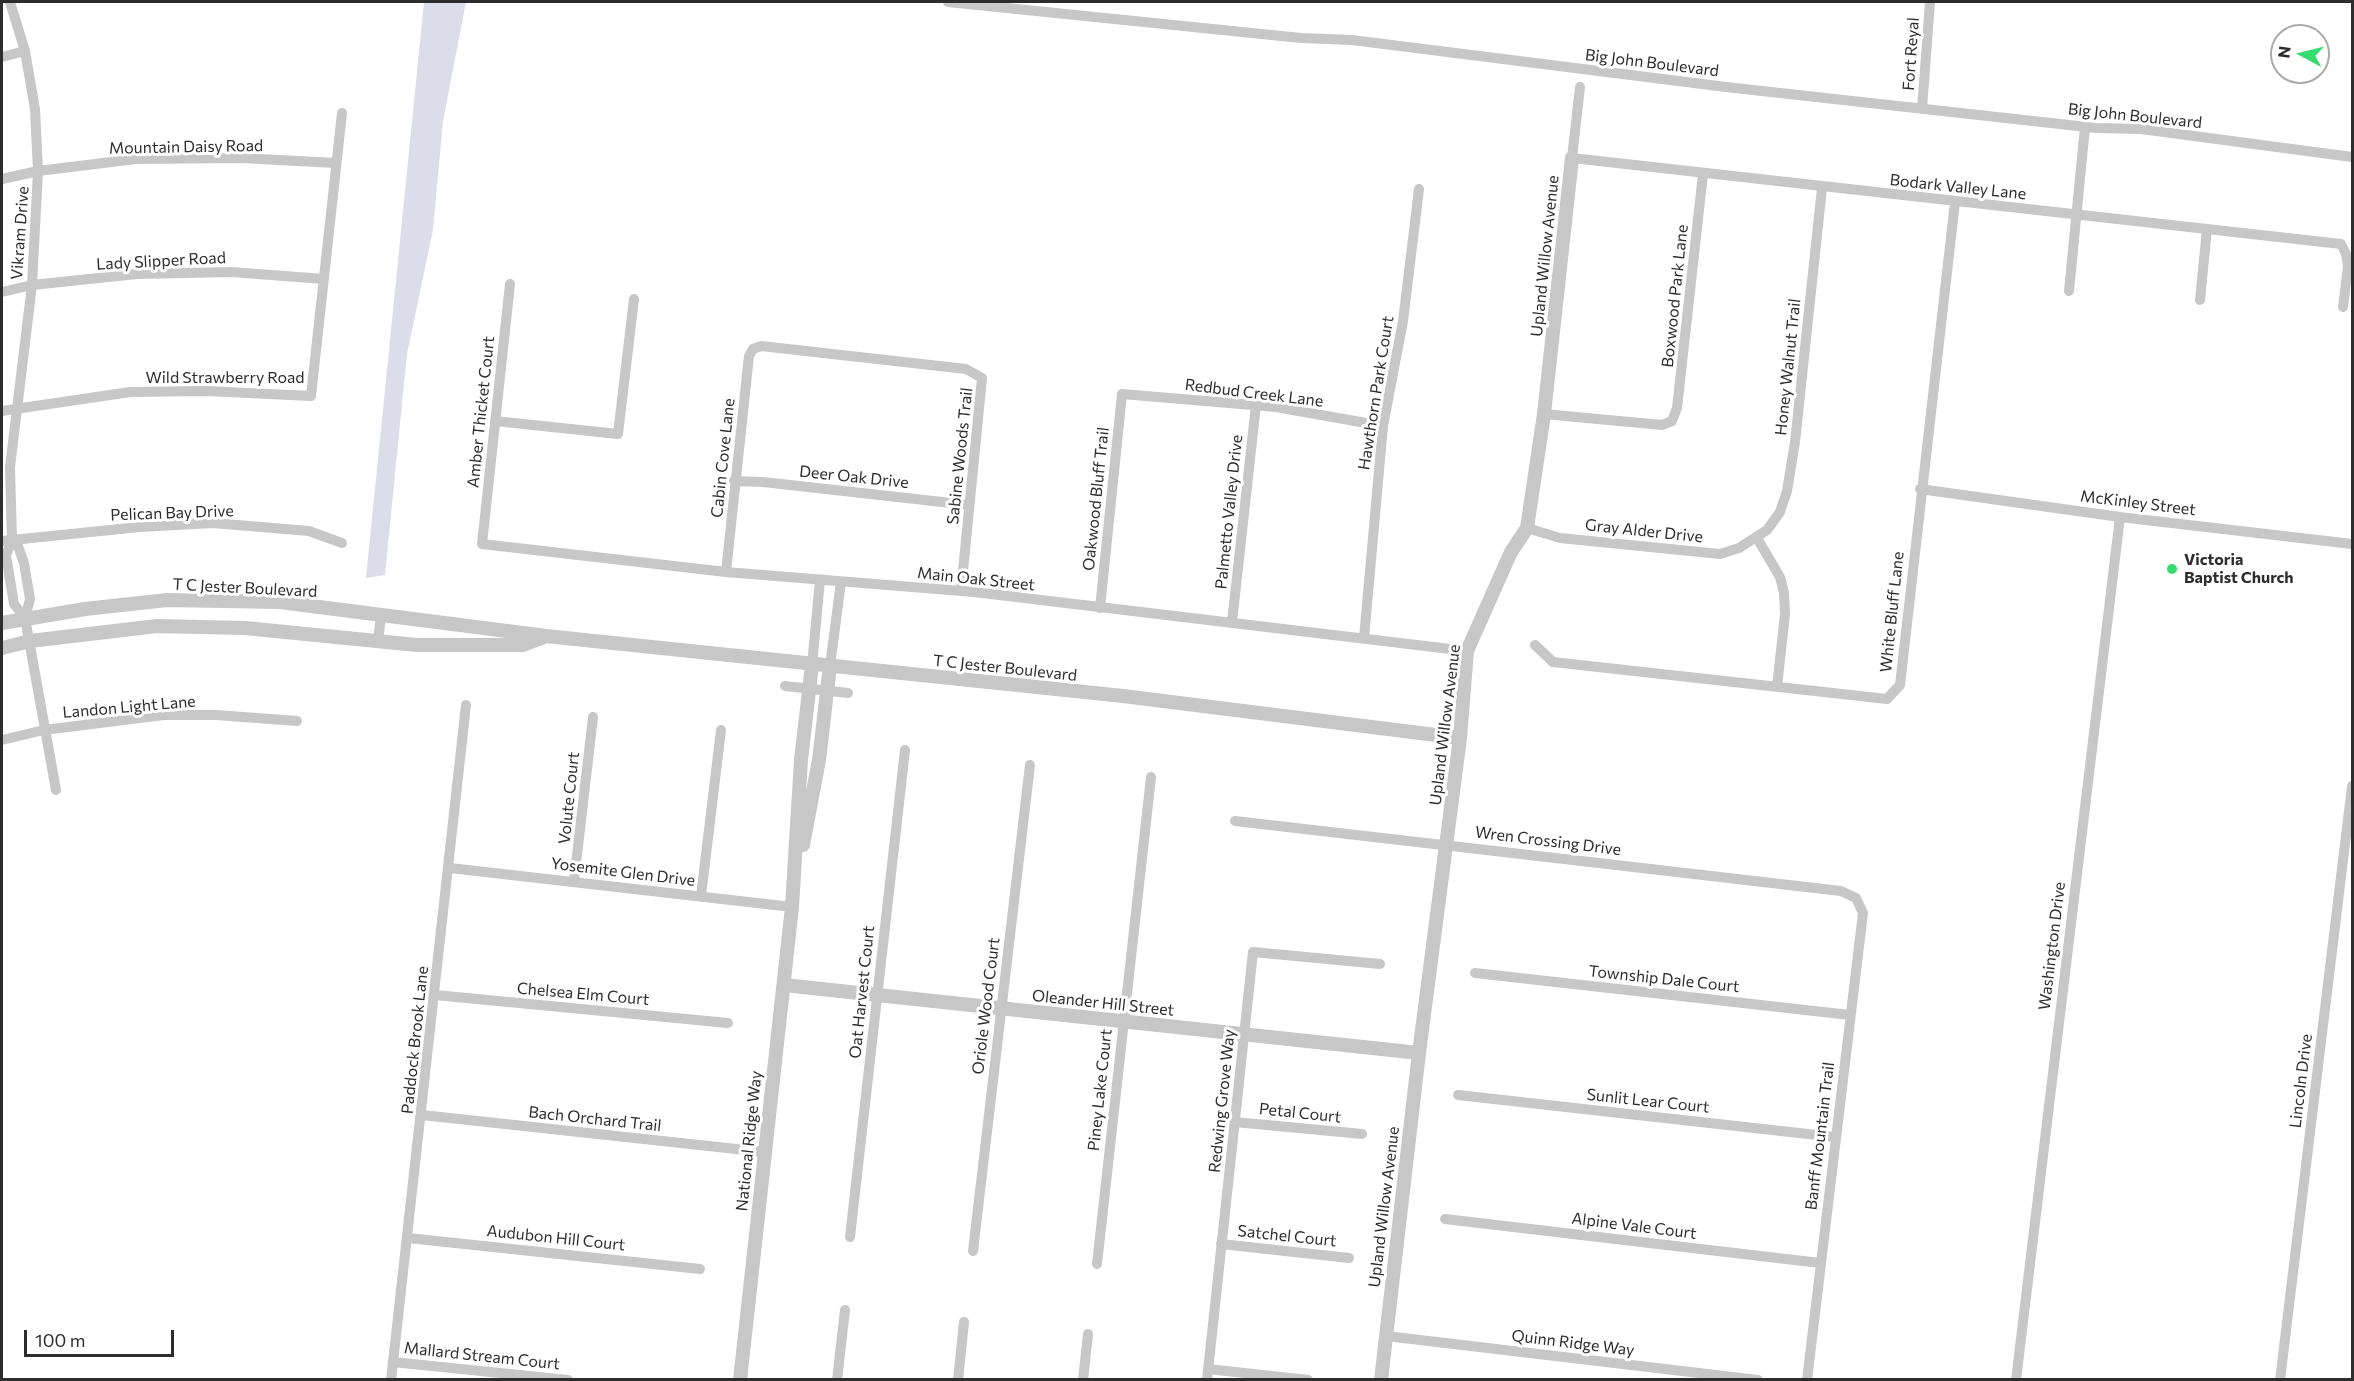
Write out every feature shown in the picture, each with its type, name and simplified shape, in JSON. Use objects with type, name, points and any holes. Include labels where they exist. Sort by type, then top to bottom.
[{"type":"street","name":"Vikram Drive","points":[[10,2],[25,51],[35,109],[39,171],[32,285],[10,467],[6,555],[14,604],[25,618],[30,641],[56,790]]},
{"type":"street","name":"Big John Boulevard","points":[[948,2],[1301,38],[1352,40],[1726,87],[2085,127],[2141,129],[2352,157]]},
{"type":"street","name":"Fort Reyal","points":[[1922,109],[1930,2]]},
{"type":"street","points":[[2,57],[25,51]]},
{"type":"street","name":"Upland Willow Avenue","points":[[1381,1380],[1419,1053],[1460,738],[1467,651],[1510,552],[1527,528],[1544,414],[1580,87]]},
{"type":"street","name":"Wild Strawberry Road","points":[[2,411],[130,392],[311,396],[342,113]]},
{"type":"street","points":[[2069,291],[2085,127]]},
{"type":"street","name":"Mountain Daisy Road","points":[[2,179],[39,171],[136,159],[241,158],[336,164]]},
{"type":"street","name":"Bodark Valley Lane","points":[[1572,158],[1822,188],[2341,244],[2348,266],[2343,307]]},
{"type":"street","name":"Boxwood Park Lane","points":[[1544,414],[1662,425],[1672,421],[1677,408],[1703,174]]},
{"type":"street","name":"Honey Walnut Trail","points":[[1757,538],[1767,530],[1780,512],[1787,491],[1795,442],[1822,188]]},
{"type":"street","name":"Hawthorn Park Court","points":[[1364,638],[1383,426],[1403,321],[1419,189]]},
{"type":"street","name":"White Bluff Lane","points":[[1535,645],[1553,662],[1887,699],[1900,685],[1920,489],[1954,202]]},
{"type":"street","points":[[2200,300],[2207,229]]},
{"type":"street","name":"Lady Slipper Road","points":[[2,292],[32,285],[137,274],[231,272],[324,279]]},
{"type":"street","name":"Amber Thicket Court","points":[[482,544],[510,284]]},
{"type":"street","points":[[495,422],[618,434],[634,299]]},
{"type":"street","name":"Sabine Woods Trail","points":[[753,349],[761,346],[976,372],[982,378],[983,387],[960,591]]},
{"type":"street","name":"Cabin Cove Lane","points":[[726,572],[749,356],[753,349]]},
{"type":"street","name":"Redbud Creek Lane","points":[[1122,394],[1256,405],[1383,426]]},
{"type":"street","name":"Oakwood Bluff Trail","points":[[1100,608],[1122,394]]},
{"type":"street","name":"Palmetto Valley Drive","points":[[1232,622],[1256,405]]},
{"type":"street","name":"Deer Oak Drive","points":[[734,481],[764,482],[969,505]]},
{"type":"street","name":"McKinley Street","points":[[1920,489],[2120,517],[2352,544]]},
{"type":"street","name":"Washington Drive","points":[[2016,1380],[2120,517]]},
{"type":"street","name":"Pelican Bay Drive","points":[[7,541],[140,527],[213,523],[309,531],[342,543]]},
{"type":"street","name":"Gray Alder Drive","points":[[1527,528],[1560,538],[1720,554],[1757,538]]},
{"type":"street","points":[[1757,538],[1780,577],[1784,593],[1785,614],[1777,687]]},
{"type":"street","name":"Vikram Drive","points":[[7,541],[21,553],[30,599],[25,618]]},
{"type":"street","name":"Main Oak Street","points":[[482,544],[726,572],[960,591],[1467,651]]},
{"type":"street","name":"National Ridge Way","points":[[740,1380],[792,907],[801,760],[820,580]]},
{"type":"street","name":"National Ridge Way","points":[[792,907],[819,760],[841,582]]},
{"type":"street","name":"T C Jester Boulevard","points":[[2,623],[167,600],[280,602],[546,636],[1123,696],[1460,738]]},
{"type":"street","points":[[378,642],[381,615]]},
{"type":"street","name":"T C Jester Boulevard","points":[[2,648],[30,641],[157,626],[245,628],[378,642],[523,645],[546,636]]},
{"type":"street","points":[[784,686],[848,693]]},
{"type":"street","name":"Paddock Brook Lane","points":[[391,1380],[450,868],[466,705]]},
{"type":"street","name":"Landon Light Lane","points":[[2,740],[44,730],[164,715],[227,715],[297,721]]},
{"type":"street","name":"Volute Court","points":[[574,881],[593,717]]},
{"type":"street","points":[[701,896],[721,730]]},
{"type":"street","name":"Oat Harvest Court","points":[[850,1237],[904,750]]},
{"type":"street","name":"Oriole Wood Court","points":[[973,1251],[1030,765]]},
{"type":"street","name":"Piney Lake Court","points":[[1097,1264],[1122,1022],[1151,777]]},
{"type":"street","name":"Lincoln Drive","points":[[2280,1380],[2352,786]]},
{"type":"street","name":"Wren Crossing Drive","points":[[1235,821],[1841,891],[1856,898]]},
{"type":"street","name":"Yosemite Glen Drive","points":[[450,868],[792,907]]},
{"type":"street","name":"Banff Mountain Trail","points":[[1807,1380],[1863,913],[1856,898]]},
{"type":"street","name":"Redwing Grove Way","points":[[1207,1374],[1253,952],[1380,964]]},
{"type":"street","name":"Township Dale Court","points":[[1475,973],[1850,1015]]},
{"type":"street","name":"Oleander Hill Street","points":[[784,985],[1419,1053]]},
{"type":"street","name":"Chelsea Elm Court","points":[[435,995],[728,1023]]},
{"type":"street","name":"Sunlit Lear Court","points":[[1458,1095],[1835,1137]]},
{"type":"street","name":"Bach Orchard Trail","points":[[422,1115],[764,1152]]},
{"type":"street","name":"Petal Court","points":[[1235,1122],[1362,1134]]},
{"type":"street","name":"Alpine Vale Court","points":[[1445,1219],[1820,1263]]},
{"type":"street","name":"Audubon Hill Court","points":[[408,1238],[700,1269]]},
{"type":"street","name":"Satchel Court","points":[[1221,1244],[1349,1258]]},
{"type":"street","points":[[837,1380],[845,1310]]},
{"type":"street","points":[[958,1380],[964,1322]]},
{"type":"street","points":[[1083,1380],[1088,1334]]},
{"type":"street","name":"Quinn Ridge Way","points":[[1386,1336],[1758,1380]]},
{"type":"street","name":"Mallard Stream Court","points":[[393,1362],[568,1380]]},
{"type":"street","points":[[1207,1374],[1308,1380]]},
{"type":"shaded area","points":[[424,2],[466,2],[443,121],[433,230],[407,354],[385,575],[366,578]]},
{"type":"place","name":"Victoria Baptist Church","points":[[2172,569]]}]
